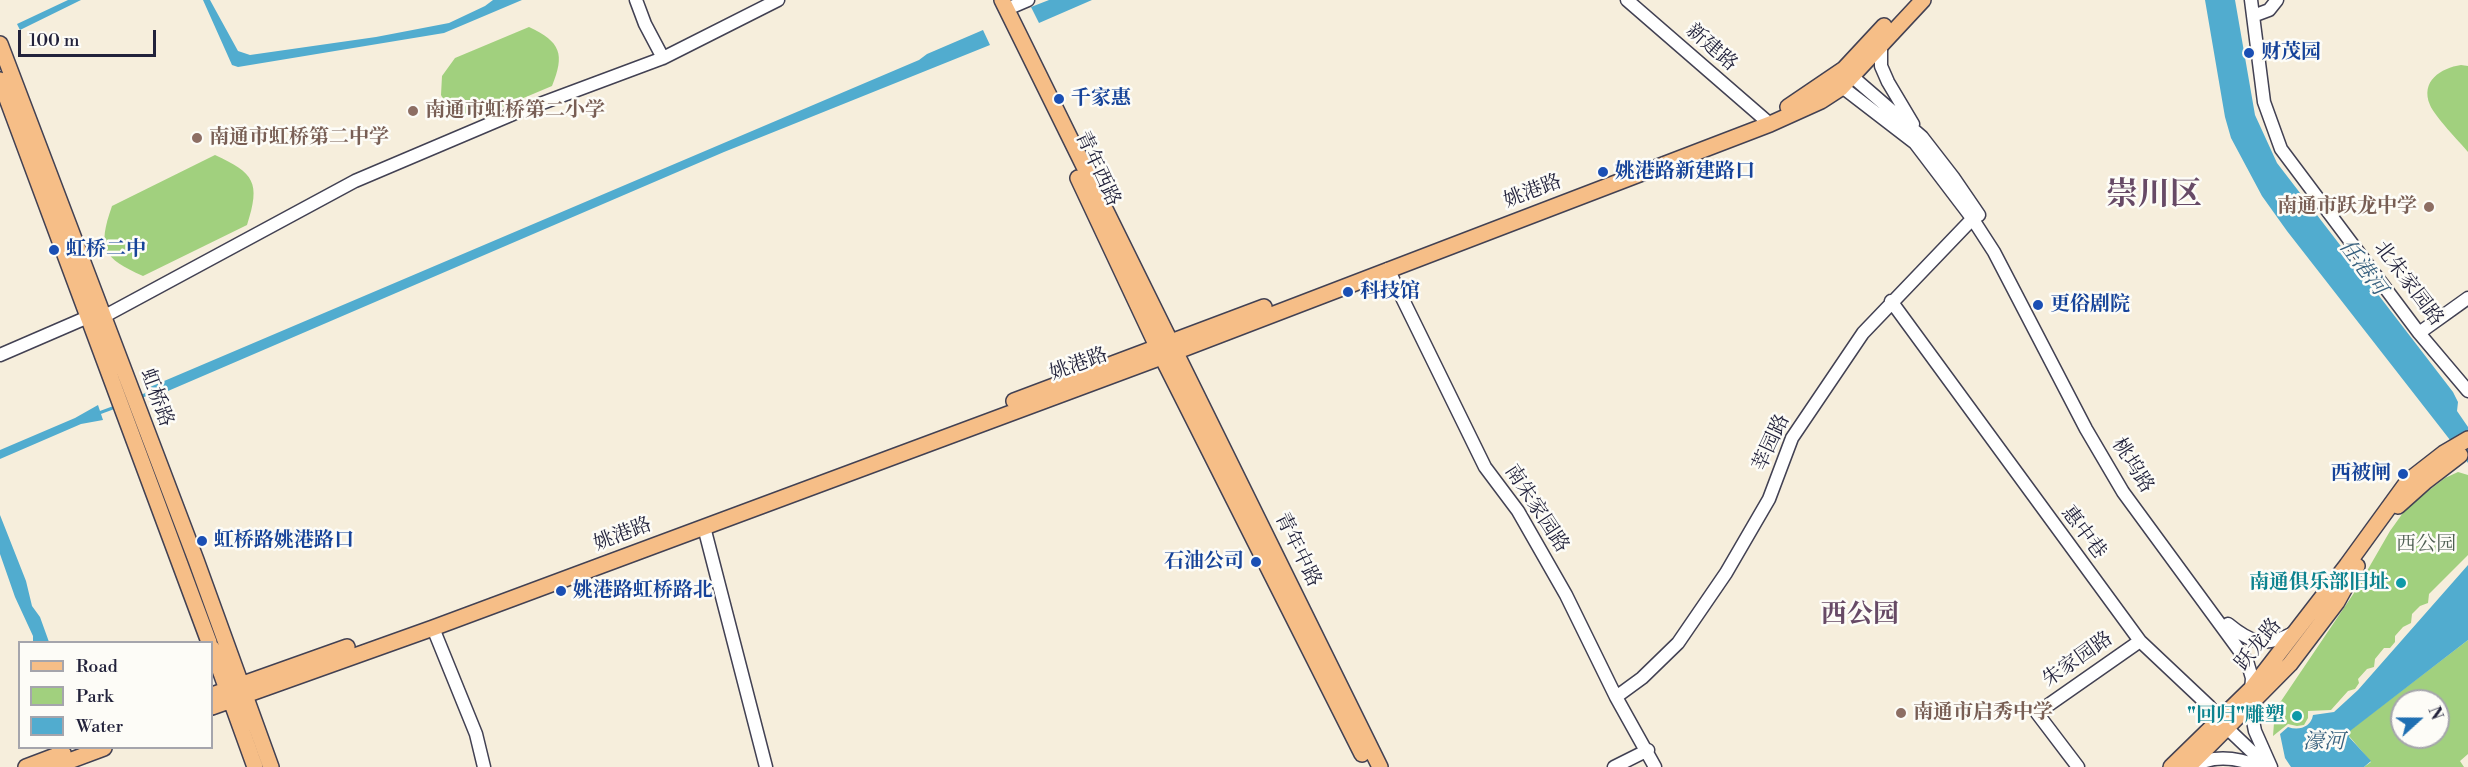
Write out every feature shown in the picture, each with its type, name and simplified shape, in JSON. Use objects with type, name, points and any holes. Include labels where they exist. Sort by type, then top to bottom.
[{"type":"main road","name":"青年西路","points":[[992,0],[1166,349]]},
{"type":"main road","name":"姚港路","points":[[213,695],[236,692],[433,628],[704,527],[1166,349],[1345,277],[1821,101],[1909,0]]},
{"type":"main road","name":"姚港路","points":[[1843,78],[1881,45],[1923,0]]},
{"type":"main road","name":"青年西路","points":[[1004,5],[1166,349]]},
{"type":"main road","name":"虹桥路","points":[[0,44],[127,401],[209,641]]},
{"type":"main road","name":"虹桥路","points":[[0,80],[96,317]]},
{"type":"main road","name":"姚港路","points":[[213,706],[236,692],[993,409],[1388,269],[1766,121]]},
{"type":"main road","name":"青年中路","points":[[1166,349],[1369,767]]},
{"type":"main road","name":"青年中路","points":[[1166,349],[1380,767]]},
{"type":"main road","name":"虹桥路","points":[[127,401],[196,560],[236,692],[255,767]]},
{"type":"main road","name":"跃龙路","points":[[2171,767],[2224,723],[2250,706],[2290,664],[2337,602],[2354,571],[2400,503],[2468,439]]},
{"type":"main road","name":"跃龙路","points":[[2190,767],[2306,619],[2402,488],[2447,457],[2468,451]]},
{"type":"main road","name":"虹桥路","points":[[213,650],[236,692],[271,767]]},
{"type":"main road","points":[[26,767],[72,749]]},
{"type":"main road","points":[[53,767],[100,749]]},
{"type":"street","points":[[636,0],[663,58]]},
{"type":"street","points":[[0,355],[96,317],[355,182],[513,114],[663,58],[778,0]]},
{"type":"street","points":[[1004,5],[1028,0]]},
{"type":"street","name":"新建路","points":[[1627,0],[1766,121]]},
{"type":"street","name":"北朱家园路","points":[[2251,0],[2264,102],[2281,148],[2419,333],[2468,391]]},
{"type":"street","points":[[2253,16],[2269,10],[2277,0]]},
{"type":"street","points":[[1881,45],[1881,66],[1888,82],[1922,138]]},
{"type":"street","name":"桃坞路","points":[[1843,78],[1922,138],[1953,177],[2086,429],[2123,492],[2247,661],[2252,678],[2250,706]]},
{"type":"street","name":"桃坞路","points":[[1843,78],[1915,142],[1975,216]]},
{"type":"street","name":"莘园路","points":[[1616,697],[1642,678],[1678,643],[1726,573],[1769,499],[1791,438],[1863,333],[1891,301],[1975,216]]},
{"type":"street","name":"南朱家园路","points":[[1388,269],[1485,467],[1518,511],[1566,595],[1616,697],[1655,767]]},
{"type":"street","points":[[2419,333],[2468,298]]},
{"type":"street","name":"惠中巷","points":[[1891,301],[2140,641],[2269,767]]},
{"type":"street","points":[[704,527],[766,767]]},
{"type":"street","points":[[2207,606],[2245,638],[2258,642],[2270,643],[2282,639],[2306,619]]},
{"type":"street","points":[[433,628],[476,734],[484,767]]},
{"type":"street","name":"朱家园路","points":[[2078,767],[2037,713],[2140,641]]},
{"type":"street","points":[[2250,706],[2255,730],[2269,767]]},
{"type":"street","points":[[1614,767],[1647,750]]},
{"type":"street","points":[[2190,767],[2200,762],[2228,758],[2261,767]]},
{"type":"green space","points":[[529,27],[548,38],[557,50],[558,65],[552,86],[476,118],[455,113],[446,105],[441,95],[442,76],[455,58]]},
{"type":"green space","points":[[2461,65],[2468,66],[2468,152],[2437,116],[2428,97],[2428,89],[2434,77],[2446,69]]},
{"type":"green space","points":[[215,155],[238,167],[251,181],[253,198],[247,225],[143,276],[119,264],[107,250],[105,242],[107,221],[112,206]]},
{"type":"green space","name":"西公园","points":[[2458,472],[2468,475],[2468,555],[2429,594],[2428,603],[2420,606],[2412,614],[2411,623],[2403,627],[2395,636],[2395,642],[2390,648],[2384,648],[2375,659],[2374,667],[2367,669],[2358,679],[2359,683],[2355,689],[2348,691],[2331,710],[2308,711],[2308,718],[2304,725],[2288,724],[2273,736],[2275,710],[2356,590],[2390,531],[2405,510],[2415,501],[2445,478]]},
{"type":"green space","points":[[2468,640],[2468,754],[2460,761],[2464,767],[2364,767],[2371,762],[2349,736],[2349,731],[2390,700],[2390,749],[2450,749],[2450,689],[2404,689]]},
{"type":"water","points":[[68,0],[81,0],[20,30],[17,24]]},
{"type":"water","points":[[203,0],[210,0],[238,51],[250,55],[376,37],[449,23],[493,0],[522,0],[444,33],[238,67],[232,65]]},
{"type":"water","points":[[1049,0],[1092,0],[1039,23],[1031,7]]},
{"type":"water","points":[[2205,0],[2235,0],[2255,115],[2277,163],[2453,392],[2458,402],[2457,411],[2468,427],[2468,463],[2262,196],[2231,138],[2225,117]]},
{"type":"water","points":[[983,30],[990,45],[724,152],[154,397],[150,387],[919,60],[927,54]]},
{"type":"water","points":[[98,405],[103,420],[81,424],[0,459],[0,450],[75,418]]},
{"type":"water","points":[[0,515],[26,581],[32,606],[40,617],[49,641],[33,641],[0,554]]},
{"type":"water","name":"濠河","points":[[2468,565],[2468,640],[2404,689],[2390,689],[2390,700],[2350,731],[2349,737],[2371,761],[2364,767],[2291,767],[2285,758],[2280,734],[2288,727],[2304,727],[2313,715],[2334,712],[2358,690]]},
{"type":"waterway","points":[[140,397],[154,391]]},
{"type":"waterway","points":[[99,413],[118,406]]},
{"type":"place","name":"财茂园","points":[[2249,53]]},
{"type":"place","name":"千家惠","points":[[1059,99]]},
{"type":"place","name":"南通市虹桥第二小学","points":[[413,111]]},
{"type":"place","name":"南通市虹桥第二中学","points":[[197,138]]},
{"type":"place","name":"姚港路新建路口","points":[[1603,172]]},
{"type":"place","name":"南通市跃龙中学","points":[[2429,207]]},
{"type":"place","name":"虹桥二中","points":[[54,250]]},
{"type":"place","name":"科技馆","points":[[1348,292]]},
{"type":"place","name":"更俗剧院","points":[[2038,305]]},
{"type":"place","name":"西被闸","points":[[2403,474]]},
{"type":"place","name":"虹桥路姚港路口","points":[[202,541]]},
{"type":"place","name":"石油公司","points":[[1256,562]]},
{"type":"place","name":"南通俱乐部旧址","points":[[2401,583]]},
{"type":"place","name":"姚港路虹桥路北","points":[[561,591]]},
{"type":"place","name":"南通市启秀中学","points":[[1901,713]]},
{"type":"place","name":"\"回归\"雕塑","points":[[2297,716]]},
{"type":"district","name":"崇川区","points":[[2154,196]]},
{"type":"district","name":"西公园","points":[[1860,616]]},
{"type":"water label","name":"任港河","points":[[2362,268]]}]
